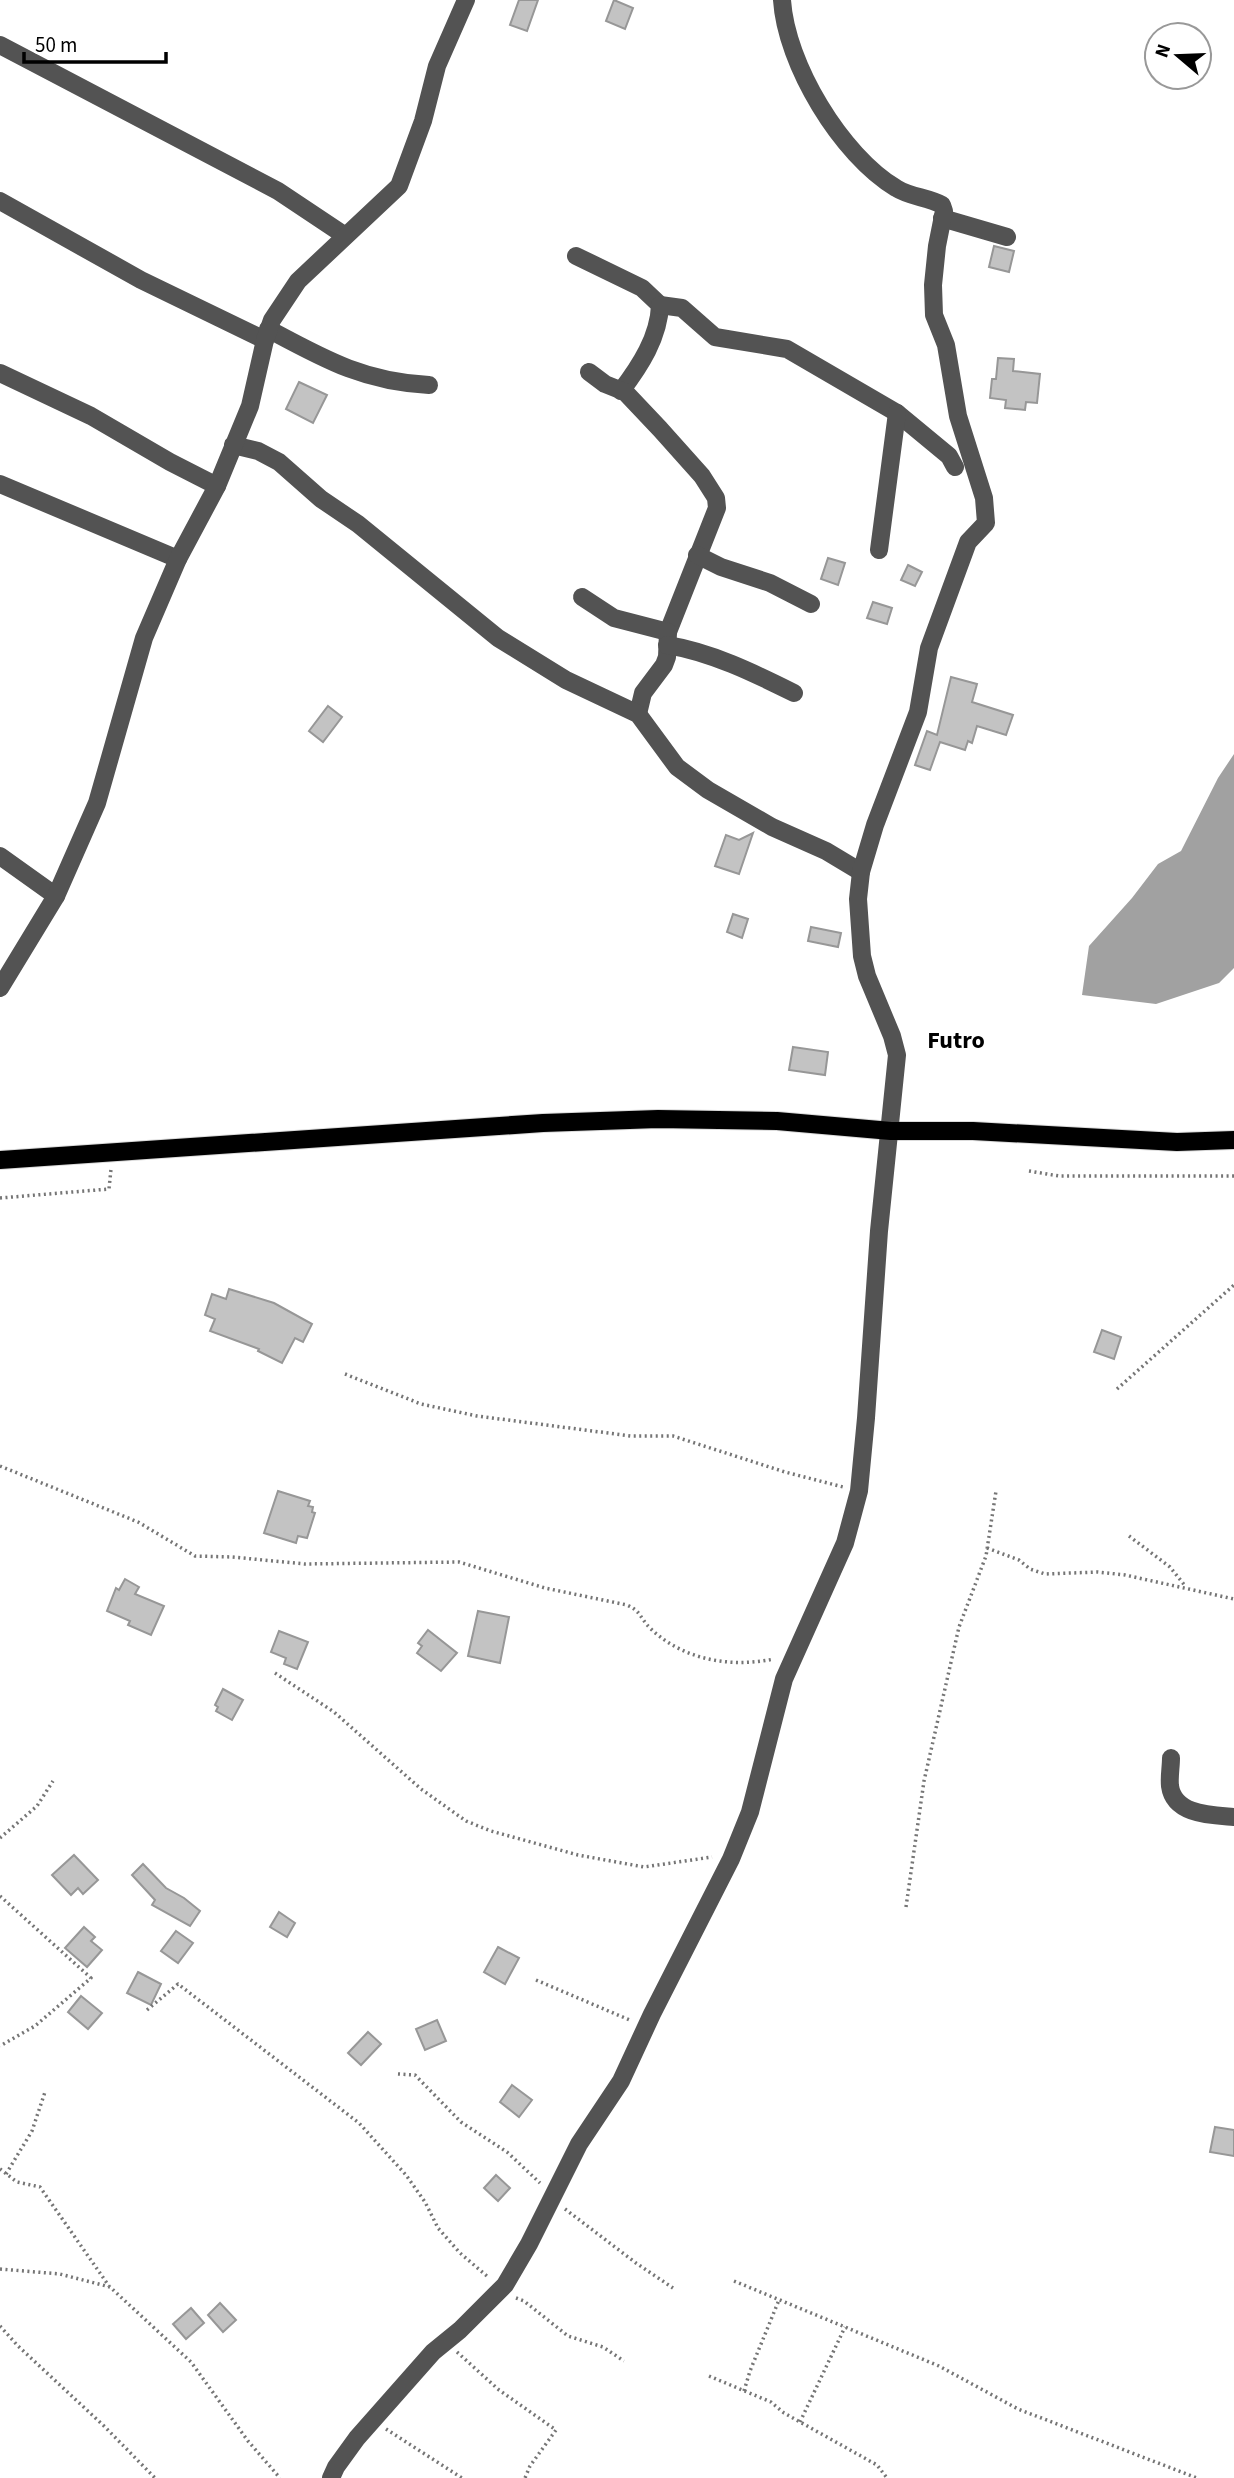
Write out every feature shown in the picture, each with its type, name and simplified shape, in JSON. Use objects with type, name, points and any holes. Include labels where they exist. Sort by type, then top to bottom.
[{"type":"main road","points":[[0,1160],[543,1124],[658,1119],[777,1121],[891,1131],[973,1132],[1177,1142],[1234,1140]]},
{"type":"street","points":[[0,988],[56,896],[97,803],[144,638],[178,559],[217,486],[250,406],[272,320],[298,281],[399,186],[423,121],[437,66],[466,0]]},
{"type":"street","points":[[331,2478],[373,2420],[433,2351],[500,2290],[529,2244],[579,2144],[621,2081],[736,1847],[750,1812],[784,1679],[845,1543],[859,1491],[879,1231],[897,1055],[862,956],[858,900],[861,872],[875,825],[918,712],[929,648],[968,542],[986,523],[984,498],[958,416],[946,345],[934,315],[934,263],[944,211],[942,205],[898,190],[865,163],[838,131],[805,82],[792,46],[782,0]]},
{"type":"street","points":[[0,45],[278,191],[344,235]]},
{"type":"street","points":[[0,201],[141,280],[267,335],[376,379],[429,385]]},
{"type":"street","points":[[942,218],[1007,237]]},
{"type":"street","points":[[576,256],[642,288],[660,305],[682,308],[715,337],[787,349],[897,413],[949,456],[955,467]]},
{"type":"street","points":[[621,391],[651,343],[660,305]]},
{"type":"street","points":[[589,372],[605,384],[621,391],[660,429],[702,476],[716,498],[717,508],[667,638],[667,657],[643,693],[638,714]]},
{"type":"street","points":[[0,373],[91,416],[170,463],[217,486]]},
{"type":"street","points":[[879,550],[897,413]]},
{"type":"street","points":[[233,445],[258,451],[279,461],[321,499],[358,524],[498,638],[566,680],[638,714],[677,767],[708,790],[861,872]]},
{"type":"street","points":[[0,484],[178,559]]},
{"type":"street","points":[[697,555],[721,567],[770,583],[811,604]]},
{"type":"street","points":[[582,597],[614,618],[757,674],[794,693]]},
{"type":"street","points":[[0,856],[56,896]]},
{"type":"street","points":[[1171,1758],[1170,1787],[1176,1802],[1191,1811],[1234,1817]]},
{"type":"path","points":[[0,1198],[110,1189],[113,1153]]},
{"type":"path","points":[[1028,1171],[1059,1176],[1234,1176]]},
{"type":"path","points":[[1117,1389],[1234,1285]]},
{"type":"path","points":[[345,1374],[421,1404],[477,1416],[631,1436],[673,1436],[785,1472],[859,1491]]},
{"type":"path","points":[[0,1466],[138,1522],[195,1556],[305,1564],[459,1562],[545,1588],[627,1605],[637,1609],[649,1627],[683,1653],[712,1661],[761,1662],[794,1654]]},
{"type":"path","points":[[906,1907],[925,1781],[959,1627],[987,1548],[996,1491]]},
{"type":"path","points":[[1129,1536],[1170,1567],[1187,1588]]},
{"type":"path","points":[[987,1548],[1019,1560],[1030,1569],[1045,1574],[1098,1572],[1125,1575],[1234,1599]]},
{"type":"path","points":[[275,1673],[334,1712],[421,1789],[466,1821],[491,1831],[578,1855],[643,1867],[706,1860],[736,1847]]},
{"type":"path","points":[[0,1838],[37,1806],[53,1781]]},
{"type":"path","points":[[0,1896],[91,1978],[35,2026],[0,2046]]},
{"type":"path","points":[[536,1980],[646,2027]]},
{"type":"path","points":[[147,2010],[178,1984],[359,2123],[406,2175],[425,2202],[438,2228],[500,2290],[524,2301],[568,2336],[603,2347],[624,2361]]},
{"type":"path","points":[[398,2074],[415,2075],[461,2122],[508,2152],[561,2206],[673,2288]]},
{"type":"path","points":[[6,2174],[32,2131],[46,2092]]},
{"type":"path","points":[[0,2169],[17,2182],[40,2187],[110,2287],[191,2362],[248,2441],[280,2478]]},
{"type":"path","points":[[0,2269],[60,2274],[110,2287]]},
{"type":"path","points":[[734,2281],[939,2366],[1018,2409],[1197,2478]]},
{"type":"path","points":[[744,2391],[779,2300]]},
{"type":"path","points":[[0,2326],[155,2478]]},
{"type":"path","points":[[800,2422],[845,2327]]},
{"type":"path","points":[[445,2342],[499,2390],[556,2430],[530,2466],[525,2478]]},
{"type":"path","points":[[709,2376],[771,2402],[800,2422],[877,2465],[887,2478]]},
{"type":"path","points":[[373,2420],[462,2478]]},
{"type":"shaded area","points":[[1234,754],[1234,968],[1219,983],[1156,1004],[1082,995],[1089,946],[1158,864],[1181,851],[1218,778]]},
{"type":"building","points":[[519,0],[538,0],[527,31],[510,25]]},
{"type":"building","points":[[614,0],[633,8],[625,29],[606,21]]},
{"type":"building","points":[[994,246],[1014,251],[1009,272],[989,267]]},
{"type":"building","points":[[998,358],[1014,359],[1013,371],[1040,374],[1037,403],[1026,402],[1025,410],[1005,408],[1006,400],[990,398],[992,379],[996,379]]},
{"type":"building","points":[[299,382],[327,395],[313,423],[286,409]]},
{"type":"building","points":[[828,558],[845,563],[838,585],[821,579]]},
{"type":"building","points":[[908,565],[922,572],[915,586],[901,580]]},
{"type":"building","points":[[873,602],[892,608],[887,624],[867,618]]},
{"type":"building","points":[[951,677],[977,684],[972,702],[1013,715],[1006,735],[977,726],[972,743],[968,741],[965,750],[940,742],[930,770],[915,765],[927,731],[937,735]]},
{"type":"building","points":[[328,706],[342,717],[323,742],[309,731]]},
{"type":"building","points":[[753,833],[739,874],[715,866],[726,835],[739,840]]},
{"type":"building","points":[[733,914],[748,919],[742,938],[727,932]]},
{"type":"building","points":[[811,927],[841,933],[838,947],[808,941]]},
{"type":"building","points":[[793,1047],[828,1052],[825,1075],[789,1070]]},
{"type":"building","points":[[229,1289],[274,1303],[312,1324],[303,1342],[295,1338],[282,1363],[258,1351],[259,1349],[210,1331],[215,1319],[205,1315],[212,1294],[226,1299]]},
{"type":"building","points":[[1102,1330],[1121,1337],[1114,1359],[1094,1352]]},
{"type":"building","points":[[278,1491],[310,1501],[308,1506],[313,1507],[312,1512],[315,1513],[307,1538],[298,1536],[296,1543],[264,1533]]},
{"type":"building","points":[[125,1579],[139,1587],[135,1594],[164,1606],[151,1635],[128,1625],[130,1621],[107,1611],[116,1588],[119,1590]]},
{"type":"building","points":[[478,1611],[509,1617],[500,1663],[468,1656]]},
{"type":"building","points":[[428,1630],[457,1653],[441,1671],[417,1653],[422,1646],[418,1643]]},
{"type":"building","points":[[279,1631],[308,1642],[297,1669],[284,1664],[286,1658],[271,1652]]},
{"type":"building","points":[[223,1689],[243,1700],[232,1720],[216,1711],[218,1707],[215,1705]]},
{"type":"building","points":[[74,1855],[98,1880],[83,1894],[78,1888],[71,1895],[52,1875]]},
{"type":"building","points":[[143,1864],[166,1888],[200,1911],[190,1926],[152,1905],[155,1900],[132,1875]]},
{"type":"building","points":[[279,1912],[295,1923],[287,1937],[270,1927]]},
{"type":"building","points":[[84,1927],[95,1937],[91,1941],[102,1950],[87,1967],[65,1948]]},
{"type":"building","points":[[176,1931],[193,1943],[178,1963],[161,1951]]},
{"type":"building","points":[[498,1947],[519,1958],[505,1984],[484,1972]]},
{"type":"building","points":[[138,1972],[161,1984],[151,2005],[127,1993]]},
{"type":"building","points":[[81,1996],[102,2013],[88,2029],[68,2012]]},
{"type":"building","points":[[437,2020],[446,2041],[425,2050],[416,2029]]},
{"type":"building","points":[[368,2032],[381,2044],[361,2065],[348,2053]]},
{"type":"building","points":[[512,2085],[532,2100],[519,2117],[500,2102]]},
{"type":"building","points":[[1215,2127],[1234,2130],[1234,2156],[1210,2152]]},
{"type":"building","points":[[496,2175],[510,2188],[498,2201],[484,2188]]},
{"type":"building","points":[[220,2303],[236,2320],[223,2332],[208,2315]]},
{"type":"building","points":[[191,2308],[204,2323],[186,2339],[173,2324]]},
{"type":"district","name":"Futro","points":[[956,1040]]}]
